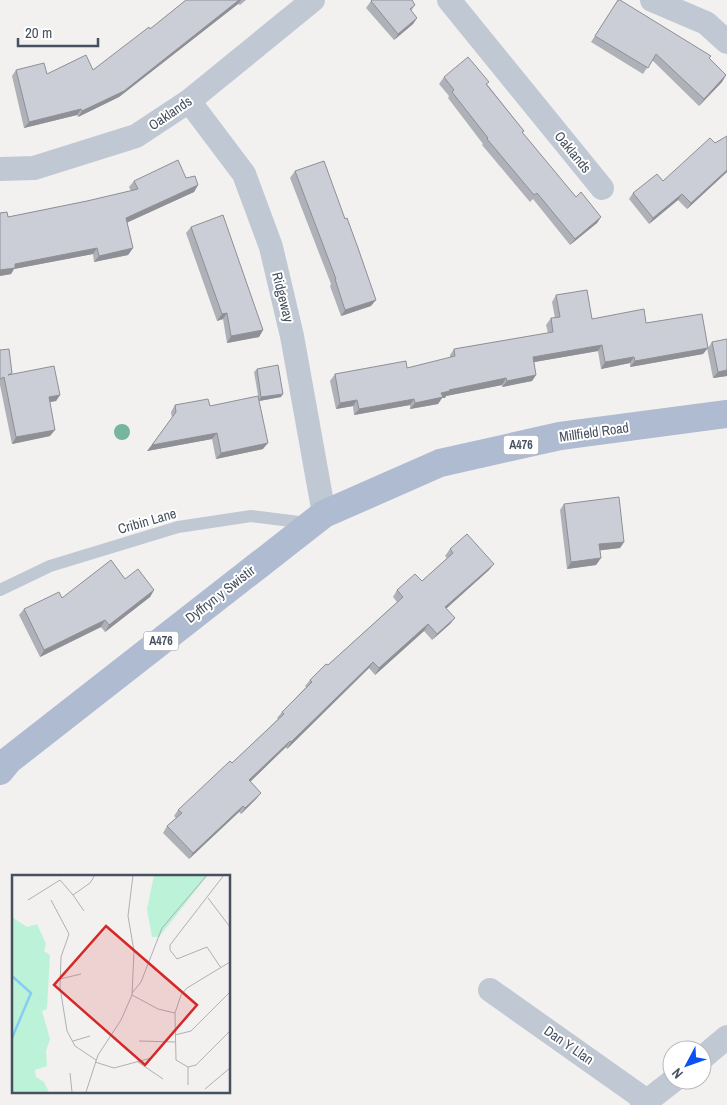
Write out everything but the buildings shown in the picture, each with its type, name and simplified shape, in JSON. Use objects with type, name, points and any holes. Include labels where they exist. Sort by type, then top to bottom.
[{"type":"main road","name":"Millfield Road","points":[[317,519],[440,463],[560,436],[727,414]]},
{"type":"main road","name":"Dyffryn y Swistir","points":[[0,771],[9,760],[317,519]]},
{"type":"street","name":"Oaklands","points":[[0,169],[34,168],[136,136],[189,101],[313,0]]},
{"type":"street","name":"Oaklands","points":[[449,0],[602,188]]},
{"type":"street","points":[[652,0],[706,23],[727,42]]},
{"type":"street","name":"Ridgeway","points":[[189,101],[244,174],[271,247],[292,336],[317,519]]},
{"type":"street","name":"Dan Y Llan","points":[[490,990],[645,1103],[662,1090]]},
{"type":"street","points":[[712,1050],[727,1037]]},
{"type":"lane","name":"Cribin Lane","points":[[0,590],[50,566],[178,527],[251,516],[317,519]]}]
